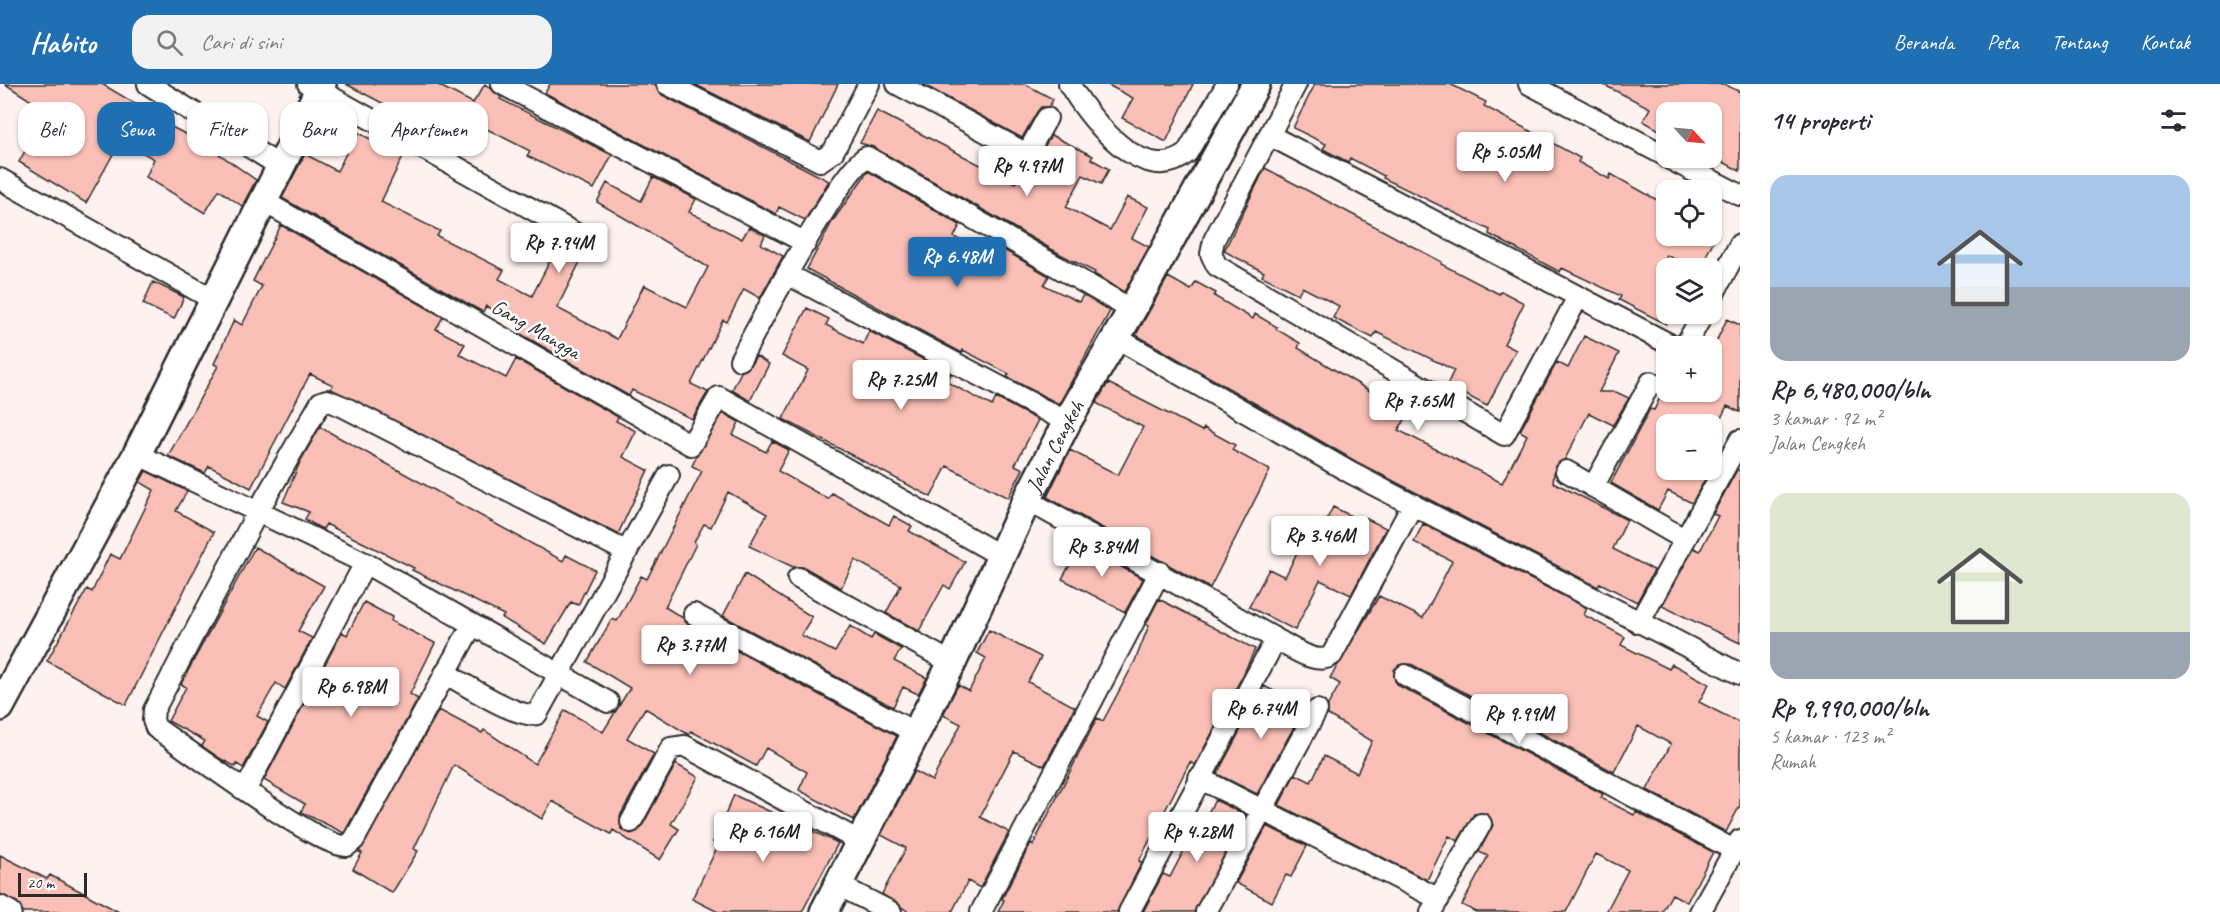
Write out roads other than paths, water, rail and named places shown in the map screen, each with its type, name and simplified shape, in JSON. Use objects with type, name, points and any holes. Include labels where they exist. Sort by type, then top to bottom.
[{"type":"street","points":[[148,84],[280,166]]},
{"type":"street","points":[[502,84],[806,243]]},
{"type":"street","points":[[667,84],[820,160],[833,152],[869,84]]},
{"type":"street","points":[[897,84],[1027,154],[1047,118]]},
{"type":"street","points":[[1069,84],[1098,124],[1119,144],[1137,156],[1162,164],[1180,159],[1187,153],[1227,84]]},
{"type":"street","name":"Jalan Cengkeh","points":[[824,912],[952,663],[1027,500],[1066,422],[1132,310],[1256,84]]},
{"type":"street","points":[[1296,84],[1214,240],[1211,254],[1217,266],[1504,435],[1578,297]]},
{"type":"street","points":[[1529,84],[1656,151]]},
{"type":"street","points":[[0,707],[137,454],[263,201],[316,86],[580,236]]},
{"type":"street","points":[[1269,135],[1656,337]]},
{"type":"street","points":[[740,360],[787,274],[854,165],[867,157],[1132,310]]},
{"type":"street","points":[[1688,168],[1740,195]]},
{"type":"street","points":[[0,179],[214,300]]},
{"type":"street","name":"Gang Mangga","points":[[263,201],[691,445],[719,397],[1001,556]]},
{"type":"street","points":[[1722,278],[1740,244]]},
{"type":"street","points":[[787,274],[1066,422]]},
{"type":"street","points":[[1115,337],[1283,435],[1740,674]]},
{"type":"street","points":[[1593,487],[1651,382]]},
{"type":"street","points":[[472,625],[354,840],[347,846],[336,845],[291,820],[156,728],[153,720],[154,710],[258,511],[321,402],[327,400],[354,412],[627,552]]},
{"type":"street","points":[[1639,623],[1740,440]]},
{"type":"street","points":[[137,454],[365,563],[608,702]]},
{"type":"street","points":[[1566,471],[1684,539]]},
{"type":"street","points":[[445,673],[498,702],[530,716],[540,710],[558,673],[669,475]]},
{"type":"street","points":[[1027,500],[1160,572],[1276,639],[1318,660],[1332,655],[1413,504]]},
{"type":"street","points":[[246,789],[365,563]]},
{"type":"street","points":[[981,912],[1160,572]]},
{"type":"street","points":[[798,578],[952,663]]},
{"type":"street","points":[[694,614],[916,733]]},
{"type":"street","points":[[1130,912],[1276,639]]},
{"type":"street","points":[[1405,675],[1737,845],[1700,912]]},
{"type":"street","points":[[1206,912],[1317,710]]},
{"type":"street","points":[[631,822],[671,748],[685,746],[859,841]]},
{"type":"street","points":[[1200,778],[1435,905],[1481,824]]},
{"type":"street","points":[[838,885],[891,912]]},
{"type":"street","points":[[0,906],[11,912]]}]
